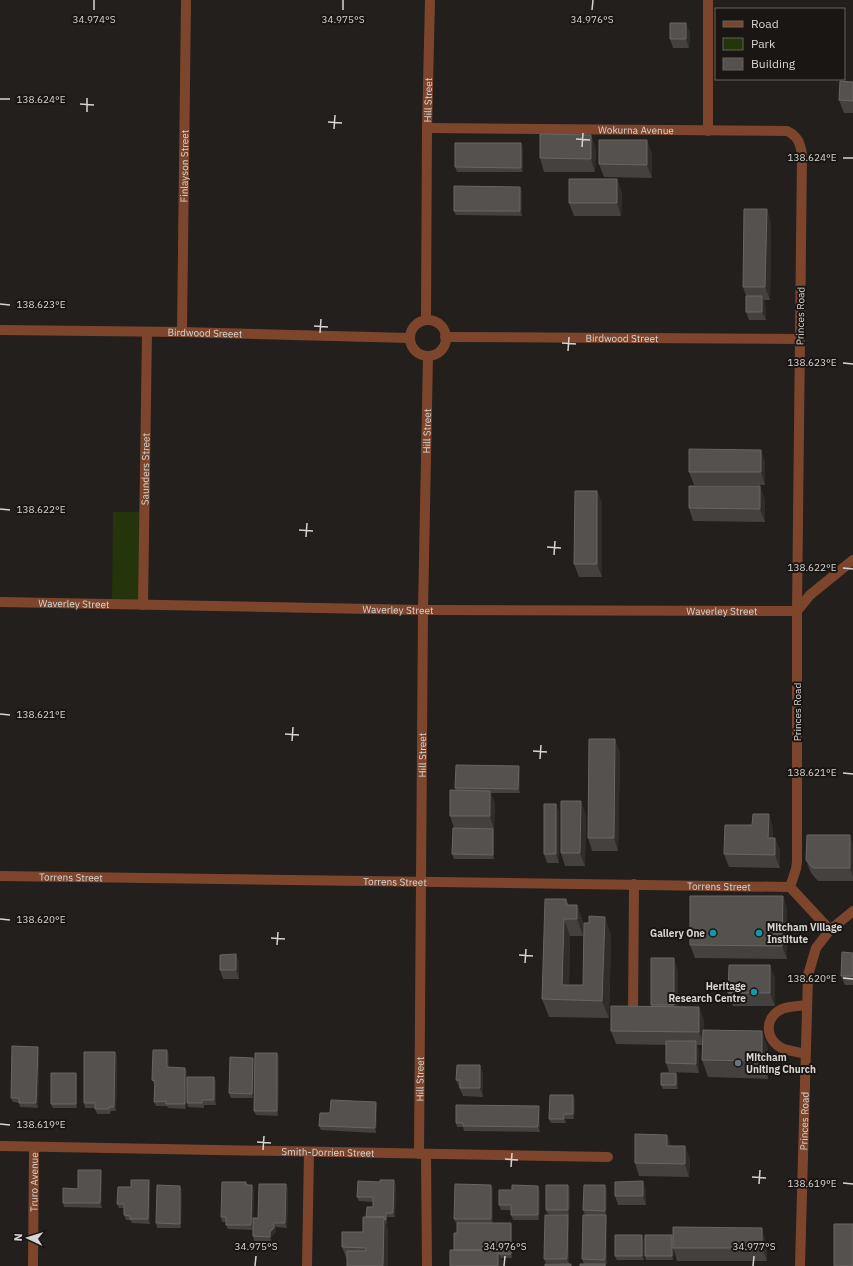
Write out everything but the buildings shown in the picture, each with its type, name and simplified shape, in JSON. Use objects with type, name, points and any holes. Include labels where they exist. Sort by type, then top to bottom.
[{"type":"street","name":"Finlayson Street","points":[[182,332],[186,0]]},
{"type":"street","name":"Hill Street","points":[[426,320],[427,128],[430,0]]},
{"type":"street","points":[[708,0],[708,131]]},
{"type":"street","name":"Wokurna Avenue","points":[[427,128],[787,132],[796,136]]},
{"type":"street","name":"Princes Road","points":[[790,887],[797,862],[796,611],[802,154],[800,144],[796,136]]},
{"type":"street","points":[[426,320],[437,322],[443,329],[446,337],[443,347],[438,353],[428,356],[417,353],[412,348],[410,338],[412,329],[417,324],[426,320]]},
{"type":"street","name":"Birdwood Sreeet","points":[[0,330],[147,333],[182,332],[410,338]]},
{"type":"street","name":"Saunders Street","points":[[144,605],[147,333]]},
{"type":"street","name":"Birdwood Street","points":[[446,337],[799,339]]},
{"type":"street","name":"Hill Street","points":[[427,1266],[422,1154],[420,882],[428,356]]},
{"type":"street","points":[[796,611],[810,594],[853,560]]},
{"type":"street","name":"Waverley Street","points":[[0,602],[423,610],[796,611]]},
{"type":"street","name":"Torrens Street","points":[[0,876],[790,887]]},
{"type":"street","points":[[633,1016],[634,884]]},
{"type":"street","points":[[790,887],[830,930]]},
{"type":"street","name":"Princes Road","points":[[800,1266],[808,975],[816,948],[830,930],[853,911]]},
{"type":"street","points":[[805,1054],[783,1049],[773,1041],[769,1033],[769,1027],[770,1019],[782,1009],[807,1005]]},
{"type":"street","name":"Smith-Dorrien Street","points":[[0,1146],[608,1157]]},
{"type":"street","name":"Truro Avenue","points":[[32,1266],[34,1147]]},
{"type":"street","points":[[307,1266],[309,1152]]},
{"type":"green space","points":[[113,512],[143,512],[141,602],[112,602]]},
{"type":"place","name":"Gallery One","points":[[713,933]]},
{"type":"place","name":"Mitcham Village Institute","points":[[759,933]]},
{"type":"place","name":"Heritage Research Centre","points":[[754,992]]},
{"type":"place","name":"Mitcham Uniting Church","points":[[738,1063]]}]
